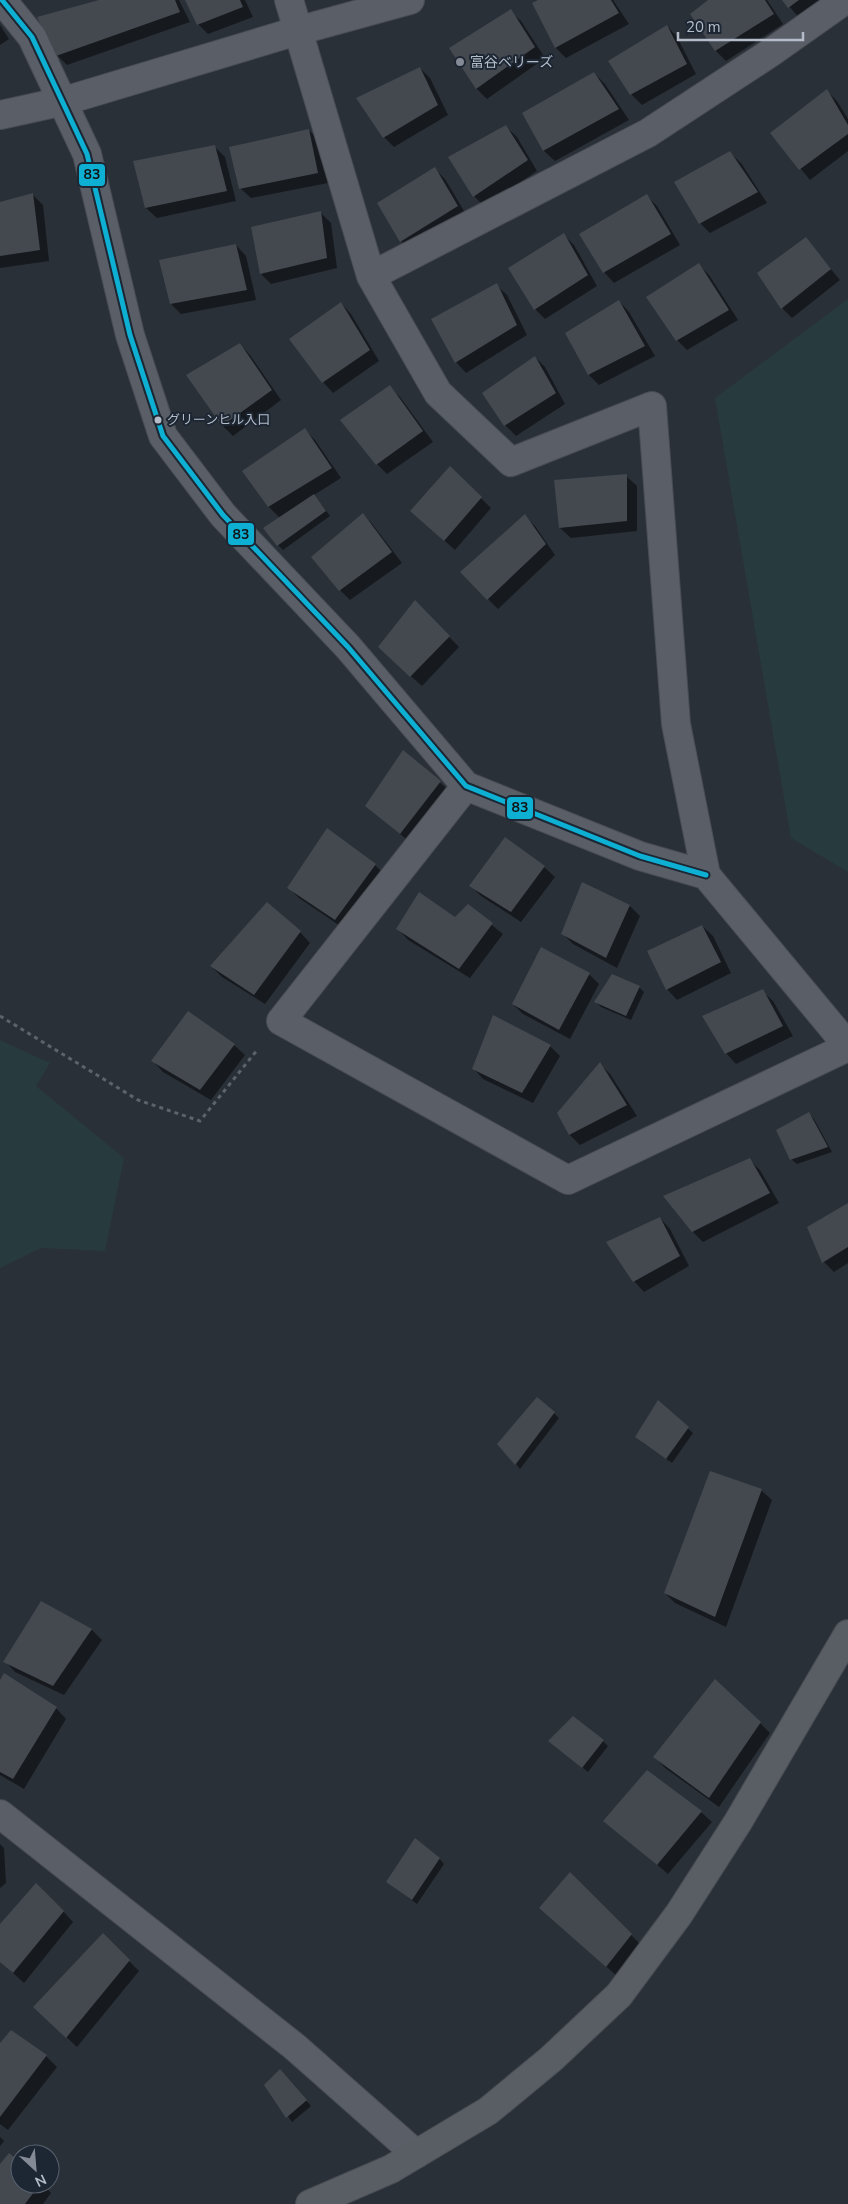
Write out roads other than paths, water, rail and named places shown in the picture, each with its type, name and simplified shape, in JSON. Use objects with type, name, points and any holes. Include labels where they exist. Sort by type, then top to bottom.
[{"type":"street","points":[[2,0],[32,38],[64,102],[86,154],[130,335],[163,436],[223,515],[348,647],[466,786],[640,856],[706,876]]},
{"type":"street","points":[[289,0],[371,276],[438,393],[511,462],[652,406],[676,724],[706,876],[848,1046],[568,1180],[281,1021],[466,786]]},
{"type":"street","points":[[0,115],[64,102],[297,31],[410,0]]},
{"type":"street","points":[[371,276],[648,134],[770,54],[844,0]]},
{"type":"street","points":[[310,2204],[391,2169],[488,2111],[552,2060],[619,1995],[679,1914],[738,1822],[848,1634]]},
{"type":"street","points":[[0,1814],[295,2047],[416,2154]]},
{"type":"place","name":"富谷ベリーズ","points":[[460,62]]},
{"type":"place","name":"グリーンヒル入口","points":[[158,420]]}]
